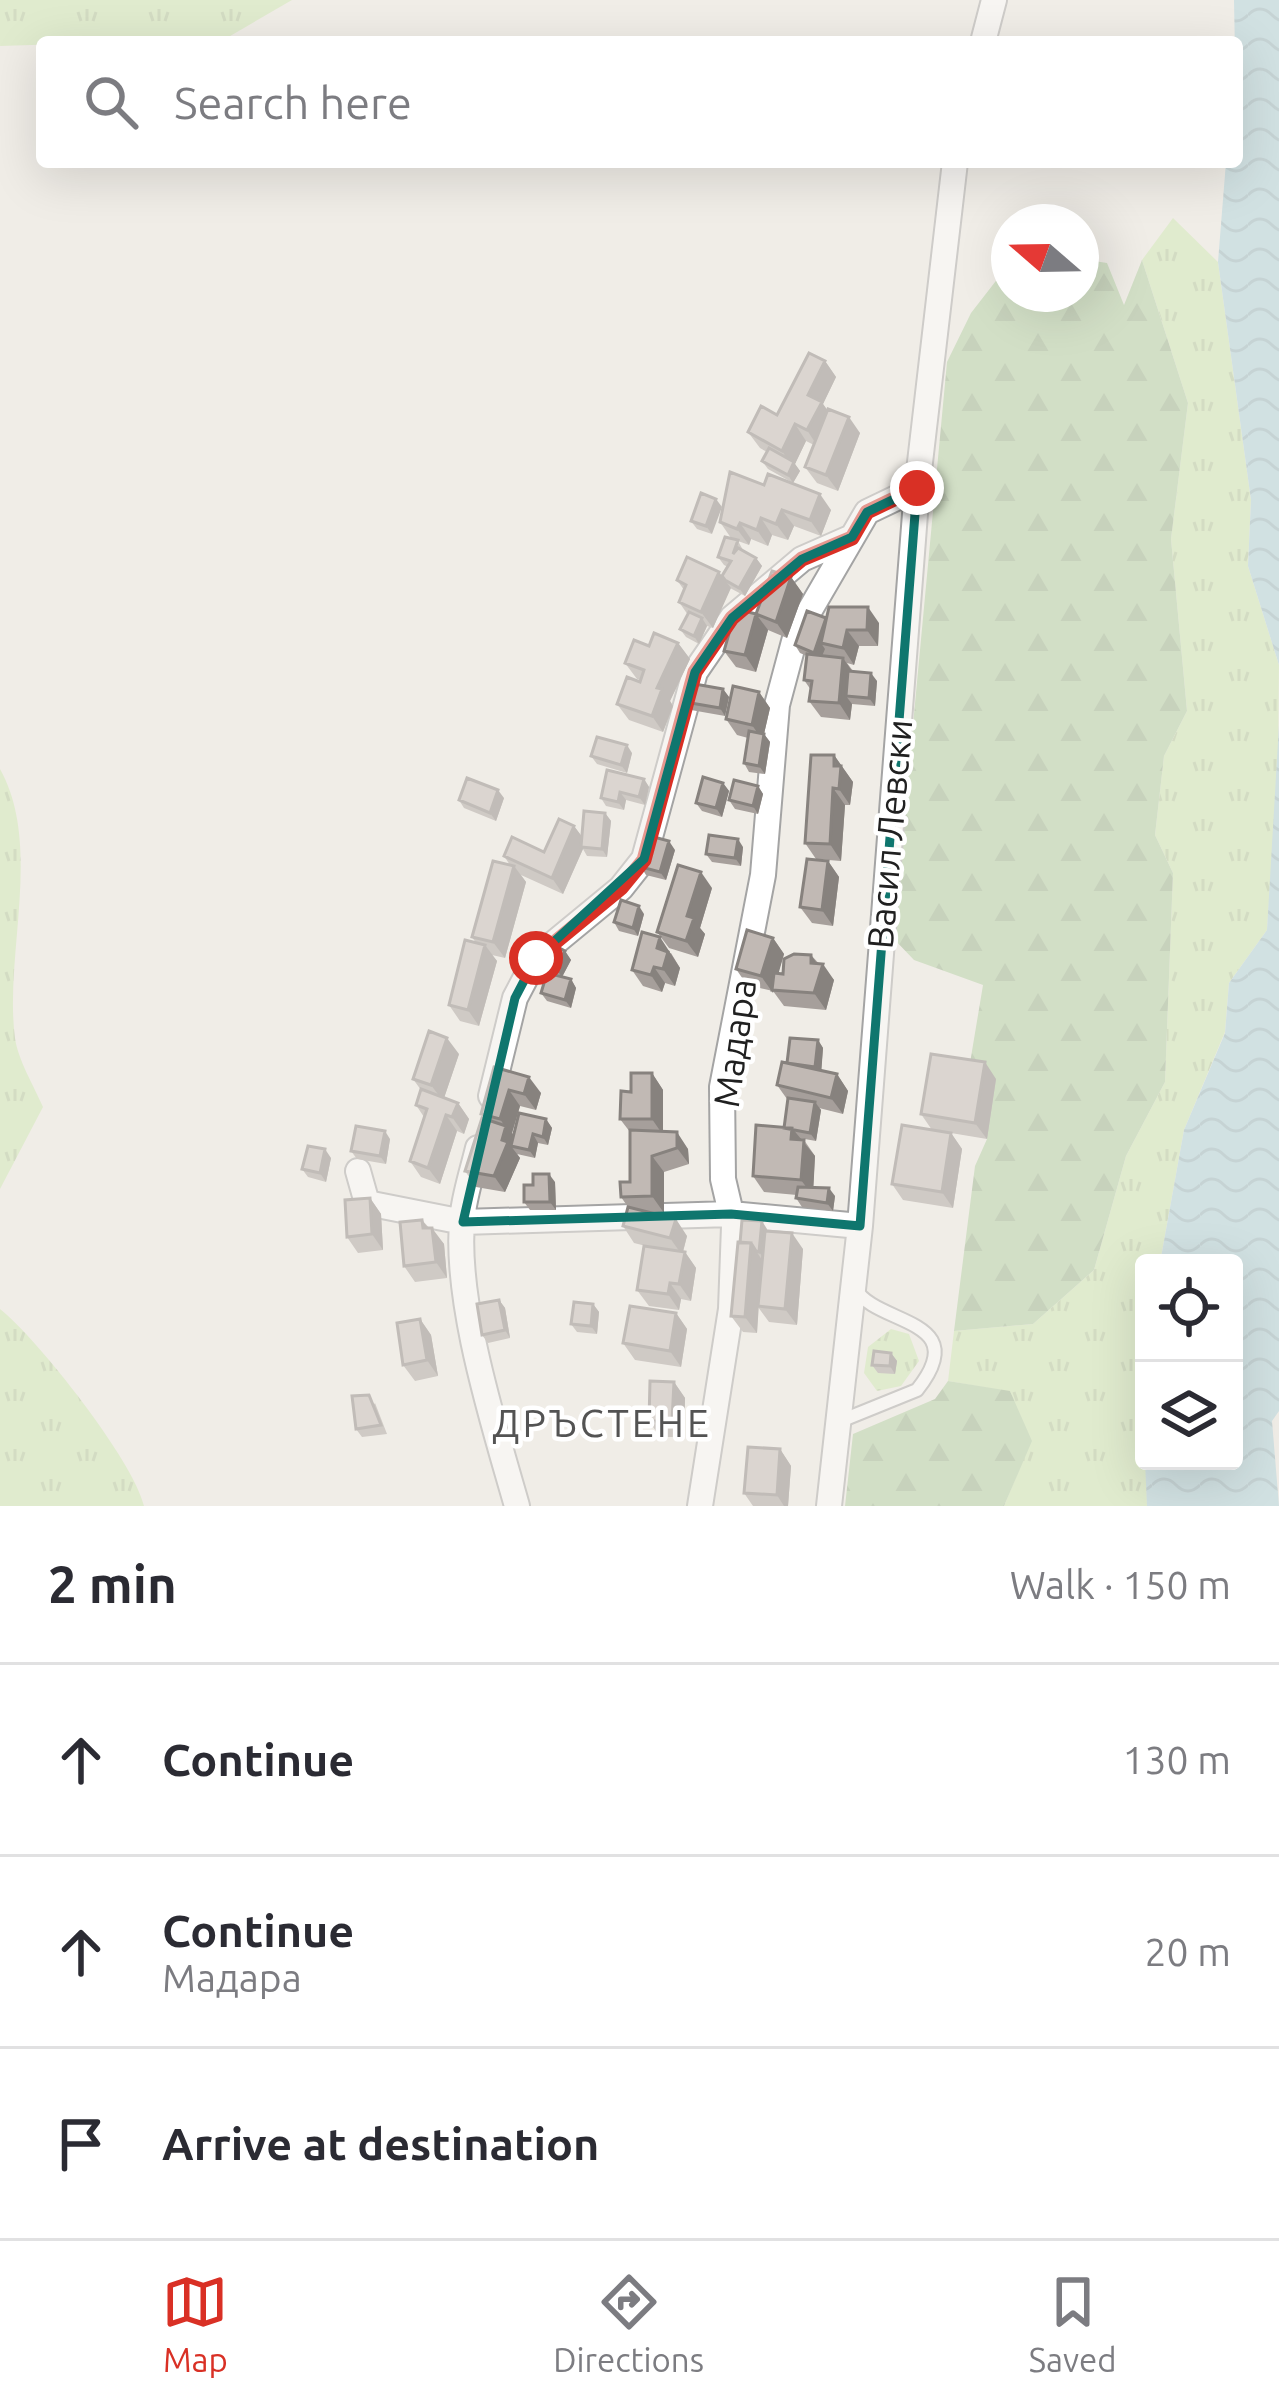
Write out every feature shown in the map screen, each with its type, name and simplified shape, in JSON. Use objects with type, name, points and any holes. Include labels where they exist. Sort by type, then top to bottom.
[{"type":"street","points":[[985,36],[994,0]]},
{"type":"street","name":"Васил Левски","points":[[829,1506],[860,1226],[917,488],[954,168]]},
{"type":"street","name":"Мадара","points":[[700,1506],[731,1309],[731,1214],[723,1179],[722,1088],[763,875],[777,706],[796,634],[867,512],[917,488]]},
{"type":"street","points":[[517,1506],[484,1380],[463,1266],[463,1222],[514,998],[536,958],[621,888],[644,860],[695,672],[732,618],[802,559],[852,538]]},
{"type":"street","points":[[358,1172],[367,1203],[463,1222],[731,1214],[860,1226]]},
{"type":"lane","points":[[837,1423],[917,1390],[933,1358],[930,1338],[916,1321],[871,1308],[853,1283]]},
{"type":"highlighted area","points":[[917,488],[860,1226],[731,1214],[463,1222],[515,998],[536,958],[644,859],[695,672],[732,618],[802,559],[852,537],[867,512]]},
{"type":"green space","points":[[0,0],[292,0],[230,36],[36,36],[36,45],[0,46]]},
{"type":"green space","points":[[1173,218],[1218,262],[1251,500],[1248,566],[1279,665],[1278,775],[1267,930],[1229,983],[1225,1032],[1184,1130],[1162,1254],[1135,1254],[1135,1470],[1147,1470],[1147,1506],[1004,1506],[1031,1441],[1010,1392],[948,1381],[954,1331],[1033,1324],[1094,1270],[1126,1156],[1165,1082],[1173,873],[1155,835],[1164,756],[1187,711],[1171,539],[1188,403],[1142,260]]},
{"type":"green space","points":[[1142,260],[1188,403],[1171,539],[1187,711],[1164,756],[1155,835],[1173,873],[1165,1082],[1126,1156],[1094,1270],[1033,1324],[954,1331],[975,1166],[987,1139],[970,1063],[983,985],[914,960],[893,938],[947,362],[971,313],[991,287],[991,312],[1099,312],[1099,262],[1107,263],[1124,305]]},
{"type":"green space","points":[[0,769],[13,799],[21,866],[15,1038],[43,1107],[0,1189]]},
{"type":"green space","points":[[0,1309],[82,1402],[122,1460],[144,1506],[0,1506]]},
{"type":"green space","points":[[891,1329],[909,1334],[919,1361],[901,1386],[877,1391],[864,1373],[868,1347]]},
{"type":"green space","points":[[948,1381],[1010,1391],[1032,1441],[1004,1506],[845,1506],[853,1434],[935,1399]]},
{"type":"water","points":[[1234,0],[1279,0],[1279,665],[1248,566],[1251,500],[1218,262],[1226,168],[1243,168],[1243,36],[1235,36]]},
{"type":"water","points":[[1279,725],[1279,1411],[1272,1421],[1279,1506],[1147,1506],[1145,1470],[1243,1470],[1243,1254],[1162,1254],[1184,1130],[1225,1033],[1229,983],[1267,930]]},
{"type":"building","points":[[809,353],[825,361],[808,395],[822,402],[807,430],[795,424],[782,451],[748,432],[761,406],[777,415]]},
{"type":"building","points":[[828,409],[849,417],[826,475],[805,467]]},
{"type":"building","points":[[769,448],[794,462],[788,475],[762,461]]},
{"type":"building","points":[[730,472],[764,485],[768,474],[820,494],[810,520],[782,510],[776,524],[761,518],[757,530],[720,522]]},
{"type":"building","points":[[701,493],[716,499],[706,526],[691,521]]},
{"type":"building","points":[[725,537],[738,540],[733,554],[738,548],[756,558],[739,588],[722,576],[731,561],[718,557]]},
{"type":"building","points":[[687,557],[719,572],[701,612],[679,602],[686,585],[677,580]]},
{"type":"building","points":[[772,571],[791,577],[776,622],[756,614]]},
{"type":"building","points":[[829,607],[868,607],[867,630],[847,630],[843,648],[821,643]]},
{"type":"building","points":[[736,609],[756,614],[745,655],[724,651]]},
{"type":"building","points":[[807,611],[826,618],[814,653],[795,645]]},
{"type":"building","points":[[689,612],[702,618],[694,636],[680,629]]},
{"type":"building","points":[[654,633],[678,643],[657,688],[662,689],[652,716],[617,704],[627,677],[640,682],[644,670],[625,663],[634,640],[649,646]]},
{"type":"building","points":[[807,654],[843,658],[839,703],[809,701],[812,681],[804,680]]},
{"type":"building","points":[[848,671],[871,673],[869,698],[846,696]]},
{"type":"building","points":[[689,683],[723,689],[720,708],[685,702]]},
{"type":"building","points":[[733,686],[759,692],[752,725],[726,719]]},
{"type":"building","points":[[749,731],[764,734],[759,766],[744,763]]},
{"type":"building","points":[[597,737],[627,745],[621,765],[591,756]]},
{"type":"building","points":[[811,755],[834,755],[834,766],[841,766],[839,789],[833,788],[830,844],[805,843]]},
{"type":"building","points":[[607,770],[644,779],[639,797],[620,792],[618,802],[601,798]]},
{"type":"building","points":[[703,777],[723,783],[716,808],[696,803]]},
{"type":"building","points":[[467,778],[498,790],[490,813],[459,800]]},
{"type":"building","points":[[734,780],[758,786],[753,806],[729,800]]},
{"type":"building","points":[[584,811],[605,813],[602,849],[581,847]]},
{"type":"building","points":[[559,819],[574,826],[552,878],[504,856],[512,837],[544,852]]},
{"type":"building","points":[[709,835],[738,839],[735,858],[706,854]]},
{"type":"building","points":[[650,836],[669,841],[660,872],[641,867]]},
{"type":"building","points":[[807,859],[828,861],[822,910],[800,907]]},
{"type":"building","points":[[493,861],[514,866],[493,942],[472,937]]},
{"type":"building","points":[[678,865],[701,872],[687,916],[694,918],[686,941],[657,932]]},
{"type":"building","points":[[621,900],[639,906],[633,928],[614,922]]},
{"type":"building","points":[[747,930],[773,938],[761,976],[736,969]]},
{"type":"building","points":[[642,932],[660,937],[657,948],[668,952],[663,969],[654,967],[651,975],[632,970]]},
{"type":"building","points":[[465,940],[485,945],[468,1010],[449,1005]]},
{"type":"building","points":[[551,943],[565,951],[556,969],[542,960]]},
{"type":"building","points":[[811,955],[811,963],[823,964],[814,993],[772,990],[774,973],[783,974],[784,959]]},
{"type":"building","points":[[547,973],[571,979],[565,1000],[541,993]]},
{"type":"building","points":[[429,1031],[447,1038],[431,1085],[413,1079]]},
{"type":"building","points":[[790,1038],[818,1040],[815,1067],[787,1063]]},
{"type":"building","points":[[931,1054],[985,1062],[975,1123],[921,1114]]},
{"type":"building","points":[[782,1062],[837,1074],[831,1098],[777,1085]]},
{"type":"building","points":[[494,1067],[529,1077],[524,1094],[509,1090],[500,1119],[481,1114]]},
{"type":"building","points":[[631,1073],[652,1073],[652,1119],[620,1119],[621,1091],[631,1092]]},
{"type":"building","points":[[421,1089],[458,1103],[452,1117],[446,1115],[428,1168],[410,1161],[427,1109],[416,1105]]},
{"type":"building","points":[[788,1098],[815,1102],[810,1133],[784,1128]]},
{"type":"building","points":[[519,1113],[546,1119],[543,1137],[533,1134],[529,1150],[511,1146]]},
{"type":"building","points":[[482,1118],[506,1126],[502,1140],[508,1142],[494,1176],[465,1171]]},
{"type":"building","points":[[756,1125],[792,1128],[791,1139],[804,1140],[801,1180],[753,1176]]},
{"type":"building","points":[[902,1125],[951,1133],[942,1192],[892,1184]]},
{"type":"building","points":[[356,1126],[385,1131],[380,1156],[351,1151]]},
{"type":"building","points":[[630,1130],[677,1132],[677,1148],[652,1156],[652,1196],[621,1197],[620,1182],[630,1182]]},
{"type":"building","points":[[308,1146],[325,1149],[320,1173],[302,1169]]},
{"type":"building","points":[[533,1174],[549,1174],[550,1202],[524,1202],[524,1185],[533,1185]]},
{"type":"building","points":[[798,1187],[829,1188],[827,1203],[796,1198]]},
{"type":"building","points":[[370,1198],[372,1234],[347,1237],[345,1200]]},
{"type":"building","points":[[628,1207],[676,1219],[670,1238],[623,1226]]},
{"type":"building","points":[[422,1220],[423,1228],[432,1228],[436,1262],[404,1266],[400,1222]]},
{"type":"building","points":[[742,1220],[762,1221],[759,1252],[751,1243],[740,1243]]},
{"type":"building","points":[[765,1231],[792,1233],[785,1309],[758,1306]]},
{"type":"building","points":[[738,1242],[751,1243],[745,1317],[731,1316]]},
{"type":"building","points":[[644,1246],[685,1252],[679,1284],[670,1283],[668,1294],[637,1290]]},
{"type":"building","points":[[499,1300],[505,1330],[482,1335],[477,1304]]},
{"type":"building","points":[[574,1302],[593,1304],[591,1326],[571,1324]]},
{"type":"building","points":[[630,1306],[676,1313],[670,1351],[623,1343]]},
{"type":"building","points":[[420,1319],[427,1360],[403,1365],[397,1323]]},
{"type":"building","points":[[874,1351],[891,1353],[890,1366],[872,1365]]},
{"type":"building","points":[[650,1381],[674,1382],[672,1421],[649,1421]]},
{"type":"building","points":[[369,1395],[381,1425],[356,1429],[352,1396]]},
{"type":"building","points":[[748,1447],[780,1449],[777,1495],[744,1493]]},
{"type":"district","name":"ДРЪСТЕНЕ","points":[[602,1422]]},
{"type":"route","points":[[536,958],[621,888],[644,860],[695,672],[732,618],[802,559],[852,538],[867,512],[917,488]]}]
